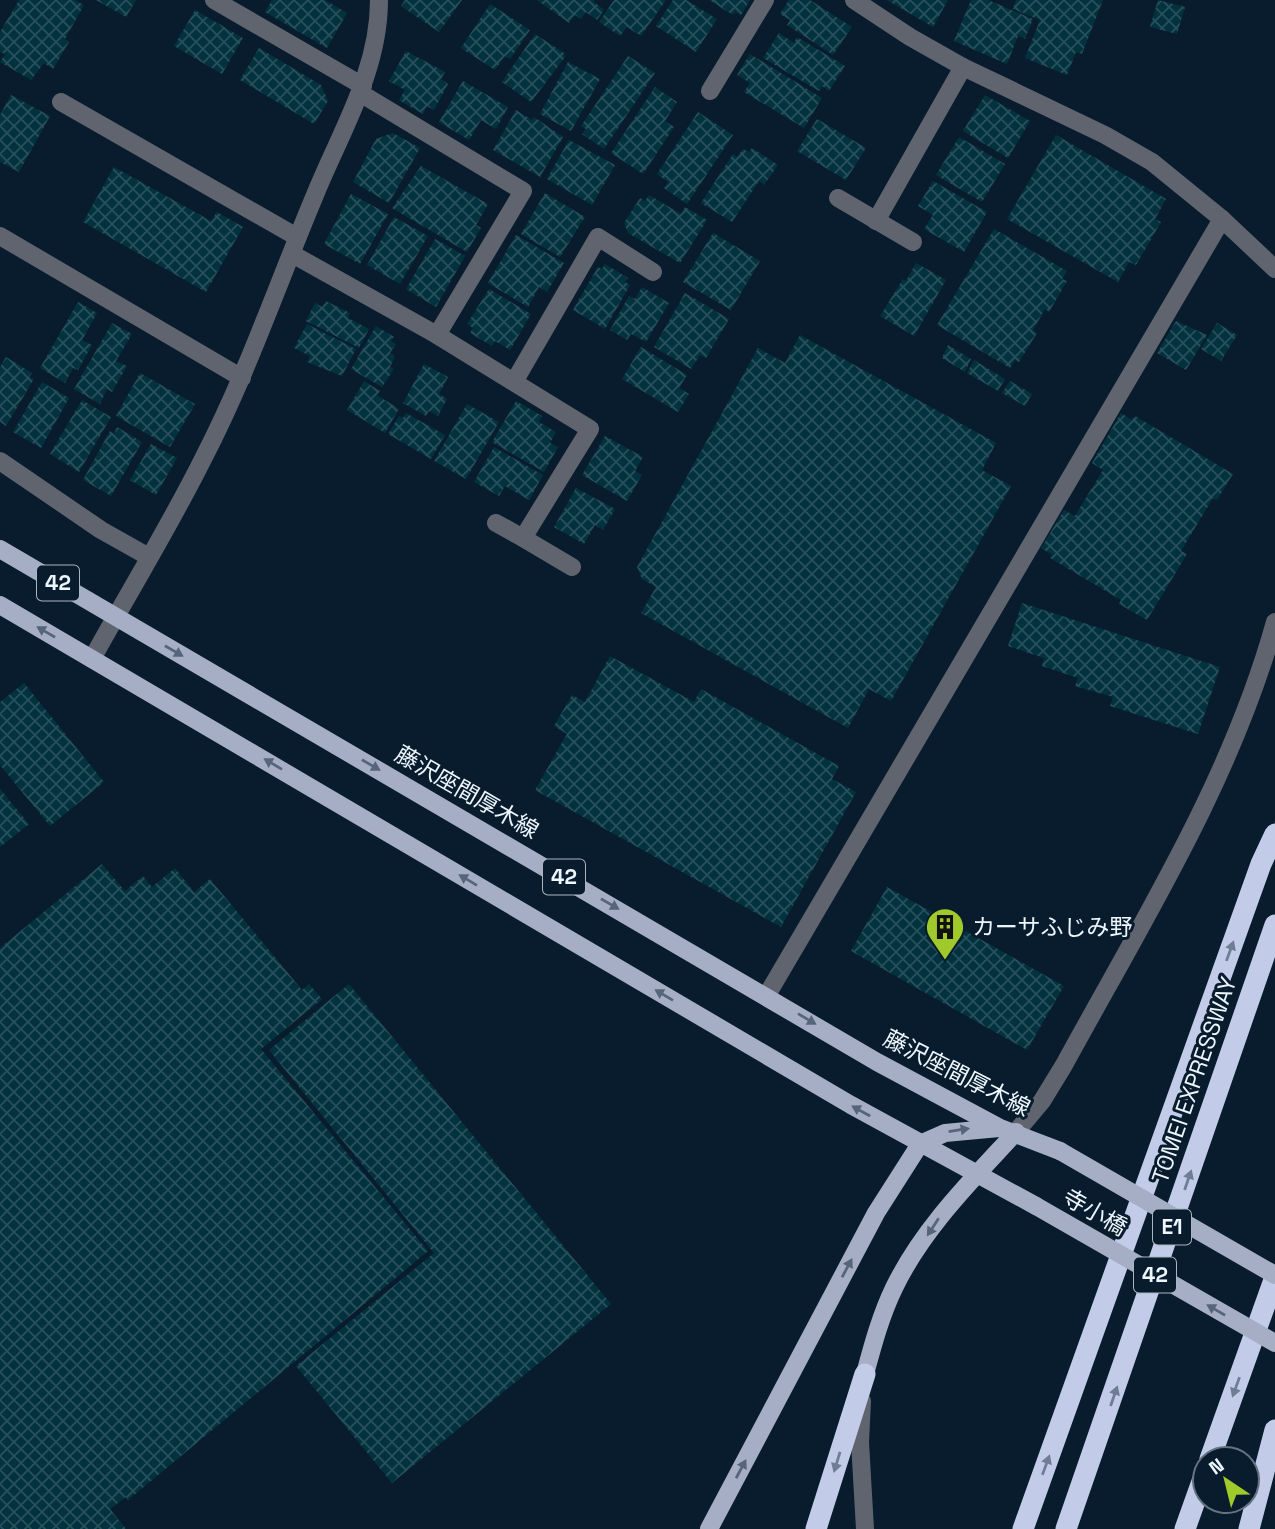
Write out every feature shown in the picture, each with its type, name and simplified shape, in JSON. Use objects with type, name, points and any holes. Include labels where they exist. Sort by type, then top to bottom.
[{"type":"highway","points":[[1023,1529],[1257,877],[1275,834]]},
{"type":"highway","name":"TOMEI EXPRESSWAY","points":[[1066,1529],[1275,925]]},
{"type":"highway","points":[[1215,1445],[1275,1276]]},
{"type":"highway","points":[[816,1529],[865,1374]]},
{"type":"highway","points":[[1249,1529],[1275,1430]]},
{"type":"highway","points":[[1185,1529],[1191,1512]]},
{"type":"main road","name":"藤沢座間厚木線","points":[[0,549],[767,995],[877,1062],[1008,1130],[1060,1151]]},
{"type":"main road","name":"42","points":[[0,606],[976,1175]]},
{"type":"main road","points":[[709,1529],[876,1213],[920,1144],[945,1133],[1008,1130]]},
{"type":"main road","points":[[865,1374],[879,1324],[895,1286],[942,1213],[976,1175],[1008,1130]]},
{"type":"main road","name":"寺小橋","points":[[1060,1151],[1275,1276]]},
{"type":"main road","name":"寺小橋","points":[[976,1175],[1036,1206],[1275,1343]]},
{"type":"street","points":[[214,0],[523,191],[437,335]]},
{"type":"street","points":[[92,659],[204,458],[242,378],[294,245],[361,90],[375,51],[379,0]]},
{"type":"street","points":[[710,91],[765,0]]},
{"type":"street","points":[[854,0],[910,37],[963,67],[1105,135],[1140,155],[1222,219],[1275,269]]},
{"type":"street","points":[[876,221],[963,67]]},
{"type":"street","points":[[61,102],[590,429],[523,538]]},
{"type":"street","points":[[838,198],[913,242]]},
{"type":"street","points":[[767,995],[1222,219]]},
{"type":"street","points":[[0,236],[242,378]]},
{"type":"street","points":[[514,382],[598,237],[653,272]]},
{"type":"street","points":[[0,461],[102,530],[149,557]]},
{"type":"street","points":[[496,523],[572,567]]},
{"type":"street","points":[[1008,1130],[1042,1101],[1194,828],[1235,740],[1275,622]]},
{"type":"street","points":[[864,1529],[860,1442],[865,1374]]},
{"type":"building","points":[[19,0],[75,0],[84,5],[65,39],[69,42],[53,69],[44,63],[31,80],[0,62],[5,54],[0,52],[0,32]]},
{"type":"building","points":[[96,0],[136,0],[126,17]]},
{"type":"building","points":[[272,0],[325,0],[347,13],[327,48],[265,12]]},
{"type":"building","points":[[405,0],[462,0],[439,32],[401,6]]},
{"type":"building","points":[[537,0],[595,0],[593,1],[604,10],[597,20],[586,12],[581,19],[575,15],[569,23]]},
{"type":"building","points":[[614,0],[666,0],[641,36],[627,27],[620,36],[599,22]]},
{"type":"building","points":[[673,0],[686,0],[717,19],[696,52],[656,26]]},
{"type":"building","points":[[709,0],[750,0],[741,15],[735,12],[733,15]]},
{"type":"building","points":[[789,0],[810,0],[852,27],[833,55],[787,25],[790,20],[780,14]]},
{"type":"building","points":[[887,0],[948,0],[933,27]]},
{"type":"building","points":[[971,0],[988,0],[1033,19],[1025,39],[1018,36],[1007,64],[954,41]]},
{"type":"building","points":[[1016,0],[1103,0],[1082,54],[1076,52],[1067,75],[1025,58],[1040,20],[1013,9]]},
{"type":"building","points":[[1158,0],[1185,7],[1177,34],[1150,27]]},
{"type":"building","points":[[490,4],[530,30],[510,59],[505,56],[495,70],[461,48]]},
{"type":"building","points":[[195,10],[243,38],[222,74],[174,46]]},
{"type":"building","points":[[779,33],[794,43],[797,37],[845,66],[829,91],[822,86],[819,91],[763,58]]},
{"type":"building","points":[[535,34],[564,53],[565,57],[531,102],[502,82]]},
{"type":"building","points":[[259,48],[321,85],[328,101],[314,124],[240,80]]},
{"type":"building","points":[[406,51],[445,72],[441,79],[448,84],[434,110],[427,106],[423,114],[399,100],[405,90],[389,81]]},
{"type":"building","points":[[750,54],[822,98],[804,128],[744,92],[750,83],[737,75]]},
{"type":"building","points":[[628,56],[655,73],[604,149],[582,134],[586,129],[581,126]]},
{"type":"building","points":[[568,62],[600,79],[571,131],[540,114]]},
{"type":"building","points":[[463,81],[508,107],[496,129],[481,120],[469,140],[439,122]]},
{"type":"building","points":[[655,87],[677,102],[665,121],[674,127],[643,174],[611,153]]},
{"type":"building","points":[[11,95],[50,116],[19,172],[0,162],[0,115]]},
{"type":"building","points":[[985,95],[1030,121],[1008,158],[963,131]]},
{"type":"building","points":[[516,110],[532,120],[534,117],[563,137],[540,177],[493,150]]},
{"type":"building","points":[[698,112],[733,135],[687,204],[664,188],[668,182],[657,174]]},
{"type":"building","points":[[817,119],[866,148],[846,180],[797,151]]},
{"type":"building","points":[[393,133],[420,148],[389,203],[353,182],[376,139]]},
{"type":"building","points":[[1056,135],[1166,199],[1155,219],[1161,222],[1136,265],[1129,262],[1118,282],[1007,219]]},
{"type":"building","points":[[959,137],[1005,164],[982,202],[936,175]]},
{"type":"building","points":[[569,140],[615,165],[592,205],[547,179]]},
{"type":"building","points":[[752,148],[778,165],[764,185],[759,181],[732,222],[701,203],[733,154],[737,157],[743,149],[749,152]]},
{"type":"building","points":[[421,166],[488,204],[476,225],[481,228],[467,252],[392,208]]},
{"type":"building","points":[[114,167],[211,221],[217,212],[243,227],[206,292],[83,222]]},
{"type":"building","points":[[933,181],[987,212],[964,252],[924,229],[933,215],[918,206]]},
{"type":"building","points":[[545,193],[585,217],[560,257],[521,234]]},
{"type":"building","points":[[351,194],[388,214],[360,264],[324,244]]},
{"type":"building","points":[[649,195],[681,214],[685,207],[707,220],[680,263],[628,233],[624,223],[640,198],[645,201]]},
{"type":"building","points":[[394,217],[428,236],[400,284],[367,265]]},
{"type":"building","points":[[994,229],[1067,271],[1062,279],[1067,281],[1049,312],[1045,309],[1033,330],[1037,333],[1019,362],[1015,360],[1010,368],[937,325]]},
{"type":"building","points":[[713,233],[760,261],[731,310],[683,282]]},
{"type":"building","points":[[516,235],[564,263],[547,292],[539,287],[528,307],[488,283]]},
{"type":"building","points":[[435,239],[465,256],[436,307],[406,289]]},
{"type":"building","points":[[916,263],[946,280],[914,336],[880,316]]},
{"type":"building","points":[[605,264],[628,278],[625,282],[630,285],[605,329],[573,310],[598,267],[602,269]]},
{"type":"building","points":[[642,287],[669,303],[646,342],[631,334],[627,340],[610,330],[629,296],[635,299]]},
{"type":"building","points":[[489,289],[531,314],[510,350],[495,341],[492,346],[470,333],[473,328],[467,324]]},
{"type":"building","points":[[685,293],[729,319],[706,358],[700,355],[691,369],[654,347]]},
{"type":"building","points":[[326,301],[350,313],[348,318],[369,329],[359,348],[306,321],[315,303],[322,307]]},
{"type":"building","points":[[78,302],[97,313],[82,340],[92,345],[78,370],[73,368],[65,383],[40,368]]},
{"type":"building","points":[[1176,321],[1207,335],[1186,370],[1157,353]]},
{"type":"building","points":[[112,323],[132,334],[116,361],[127,366],[112,392],[107,389],[100,404],[74,389]]},
{"type":"building","points":[[1217,323],[1237,335],[1221,361],[1201,349]]},
{"type":"building","points":[[307,324],[356,349],[342,376],[307,362],[310,356],[294,348]]},
{"type":"building","points":[[376,326],[394,337],[391,341],[396,344],[390,353],[395,356],[390,367],[394,369],[382,387],[351,369]]},
{"type":"building","points":[[800,335],[996,443],[982,470],[1011,486],[891,701],[869,689],[848,728],[641,613],[656,587],[642,579],[637,567],[758,348],[785,363]]},
{"type":"building","points":[[948,345],[971,359],[965,372],[942,358]]},
{"type":"building","points":[[641,347],[687,375],[679,388],[689,394],[678,412],[622,379]]},
{"type":"building","points":[[6,357],[32,373],[29,377],[34,379],[6,426],[0,422],[0,367]]},
{"type":"building","points":[[974,360],[1005,379],[998,391],[967,373]]},
{"type":"building","points":[[424,364],[448,377],[439,394],[447,399],[438,416],[429,411],[426,416],[403,403]]},
{"type":"building","points":[[140,373],[195,404],[170,447],[116,416]]},
{"type":"building","points":[[364,381],[380,391],[377,395],[399,409],[385,433],[347,410]]},
{"type":"building","points":[[1010,381],[1032,394],[1025,406],[1002,393]]},
{"type":"building","points":[[42,382],[69,398],[41,448],[13,432]]},
{"type":"building","points":[[82,400],[111,417],[79,472],[50,454]]},
{"type":"building","points":[[516,401],[542,416],[539,422],[556,432],[550,443],[558,447],[544,472],[492,442]]},
{"type":"building","points":[[467,404],[499,422],[466,479],[434,461]]},
{"type":"building","points":[[406,413],[445,435],[431,459],[388,434],[399,416],[403,418]]},
{"type":"building","points":[[1121,413],[1132,420],[1135,416],[1233,474],[1217,500],[1213,498],[1181,551],[1187,554],[1147,620],[1119,604],[1121,600],[1050,558],[1052,555],[1041,548],[1064,510],[1075,516],[1103,470],[1092,463]]},
{"type":"building","points":[[117,427],[142,442],[111,496],[83,480],[110,431],[114,434]]},
{"type":"building","points":[[605,436],[643,457],[635,471],[642,475],[627,501],[582,475]]},
{"type":"building","points":[[151,444],[177,458],[156,495],[130,480]]},
{"type":"building","points":[[494,447],[543,475],[529,500],[505,486],[499,496],[474,482]]},
{"type":"building","points":[[576,488],[615,509],[603,530],[595,525],[584,544],[554,527]]},
{"type":"building","points":[[1022,603],[1220,667],[1198,734],[1110,706],[1113,697],[1075,686],[1078,678],[1042,666],[1044,658],[1008,646]]},
{"type":"building","points":[[610,656],[694,702],[701,689],[839,766],[832,779],[856,792],[781,927],[535,790],[567,734],[554,726],[572,695],[585,702]]},
{"type":"building","points":[[24,683],[104,782],[50,826],[0,765],[0,702]]},
{"type":"building","points":[[0,789],[29,824],[0,847]]},
{"type":"building","points":[[102,864],[125,891],[143,876],[152,887],[175,868],[194,892],[210,879],[302,990],[309,984],[322,999],[261,1049],[428,1251],[128,1500],[126,1497],[110,1509],[126,1529],[0,1529],[0,948]]},
{"type":"building","name":"カーサふじみ野","points":[[887,887],[1064,986],[1027,1050],[851,951]]},
{"type":"building","points":[[349,984],[611,1304],[392,1483],[296,1366],[434,1253],[269,1050]]},
{"type":"place","name":"カーサふじみ野","points":[[945,961]]}]
